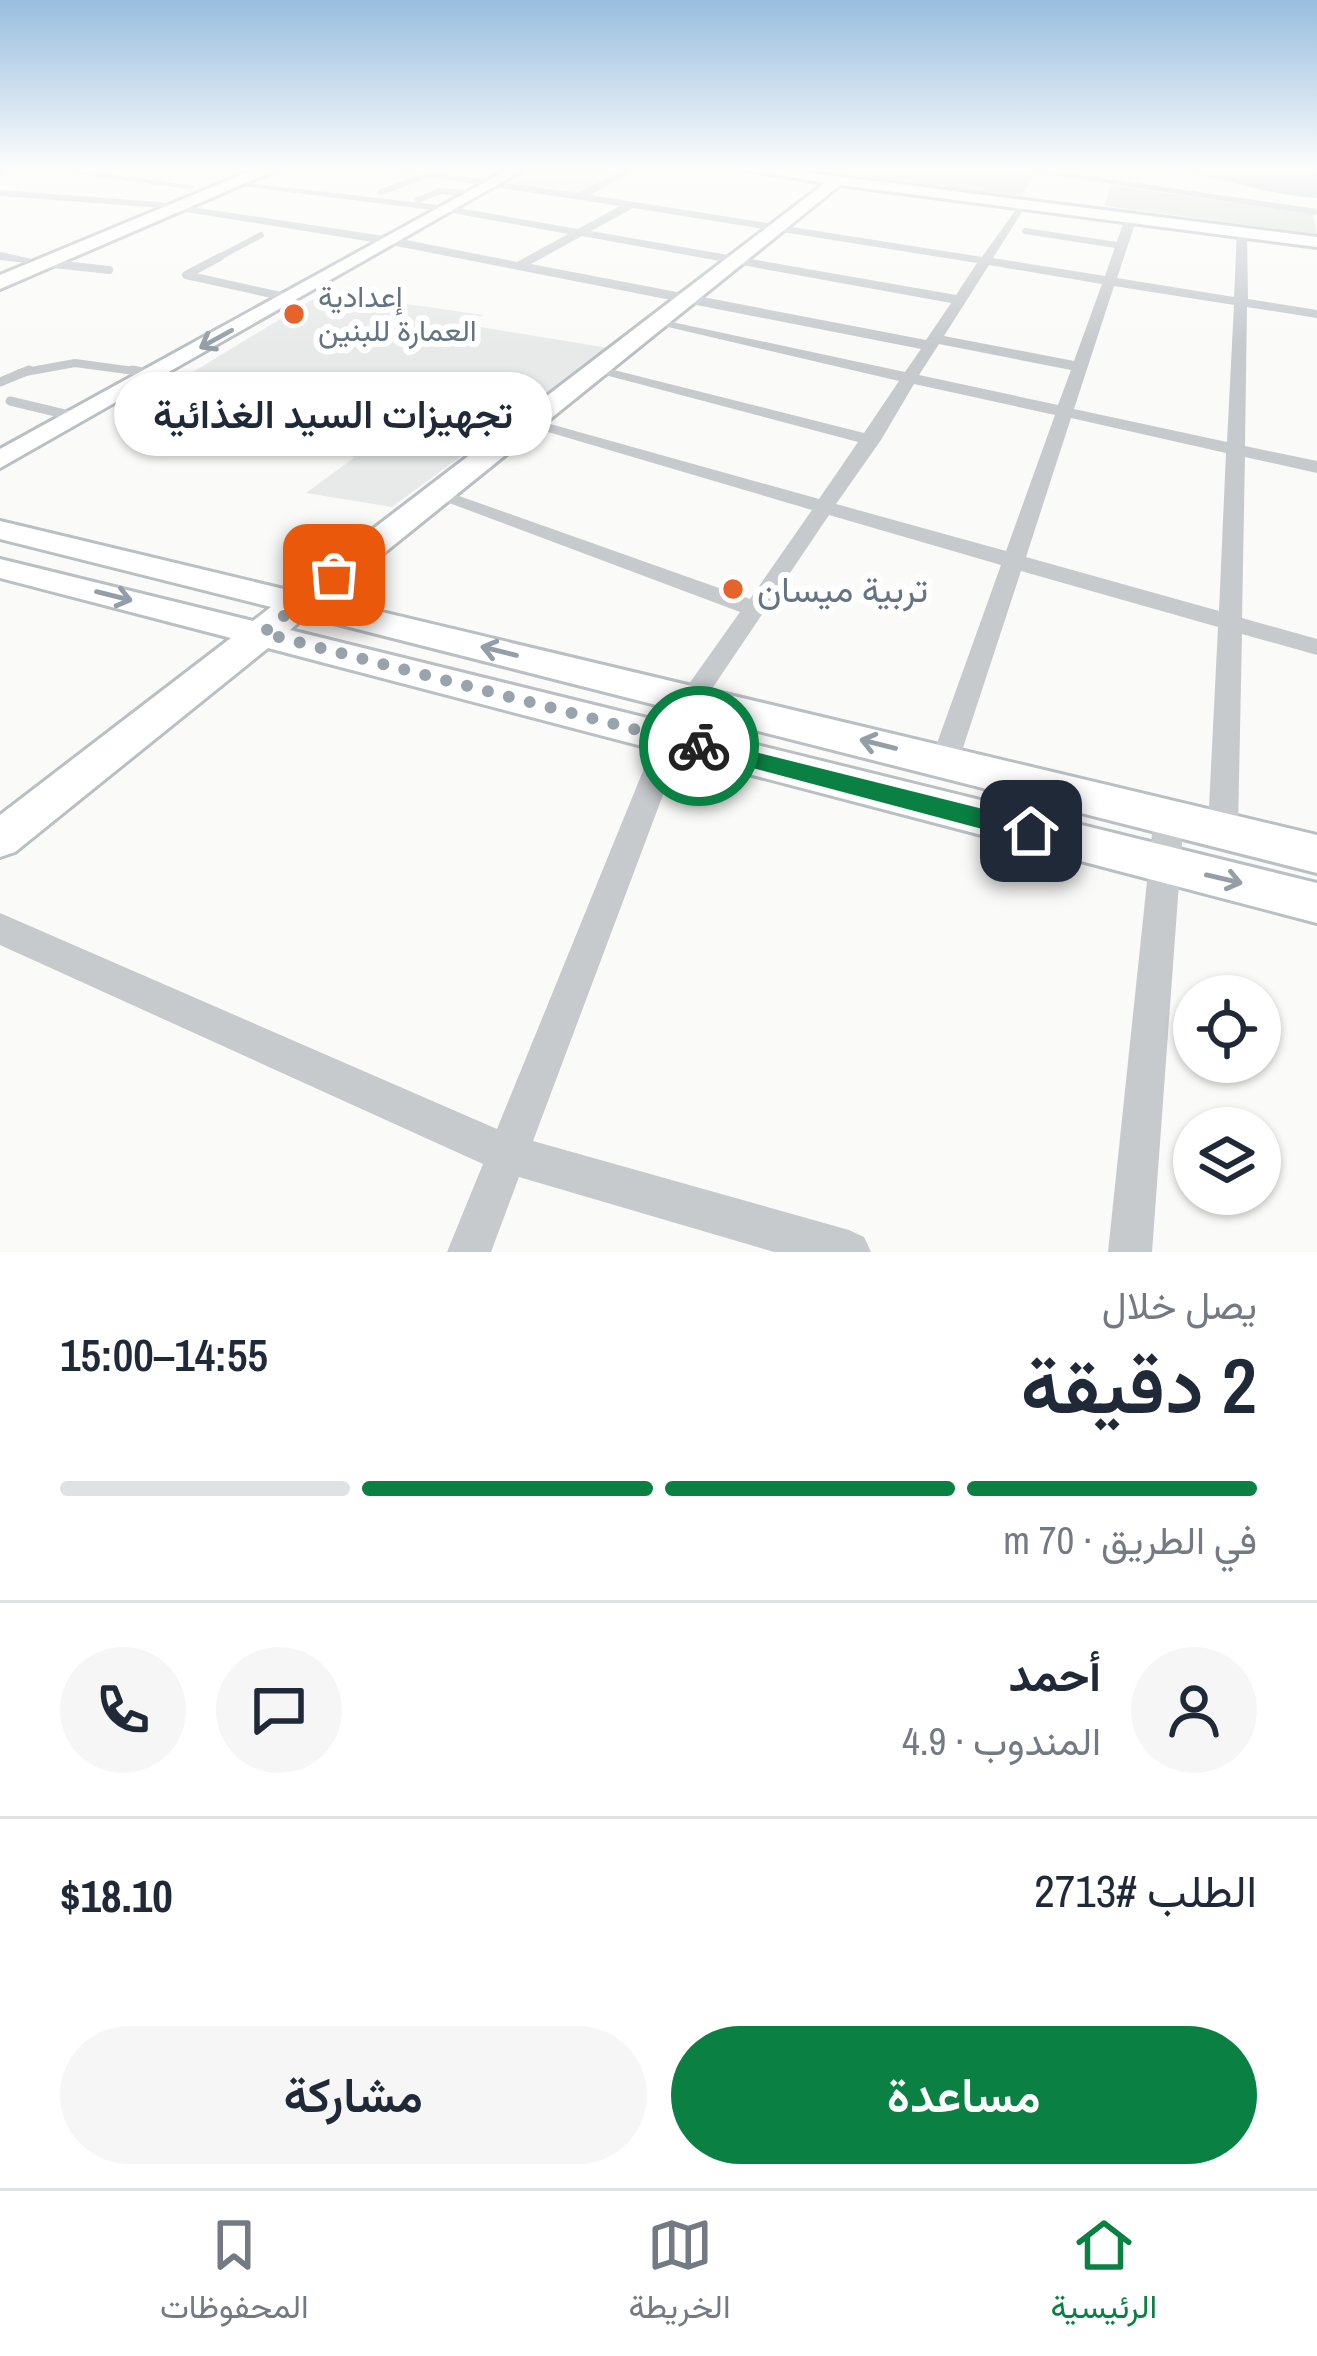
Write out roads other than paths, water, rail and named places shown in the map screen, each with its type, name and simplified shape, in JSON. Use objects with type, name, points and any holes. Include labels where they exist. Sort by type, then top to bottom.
[{"type":"main road","points":[[0,283],[36,261],[111,228]]},
{"type":"main road","points":[[0,270],[36,261]]},
{"type":"street","points":[[291,228],[391,241],[1082,368]]},
{"type":"street","points":[[0,460],[413,228]]},
{"type":"street","points":[[555,228],[959,300]]},
{"type":"street","points":[[520,265],[588,228]]},
{"type":"street","points":[[0,839],[777,228]]},
{"type":"street","points":[[781,228],[1317,314]]},
{"type":"street","points":[[692,698],[872,440],[907,377],[1006,228]]},
{"type":"street","points":[[945,760],[1128,228]]},
{"type":"street","points":[[1214,228],[1317,240]]},
{"type":"street","points":[[1227,228],[1317,240]]},
{"type":"street","points":[[1222,828],[1243,232]]},
{"type":"street","points":[[0,256],[36,261]]},
{"type":"street","points":[[658,323],[1317,467]]},
{"type":"street","points":[[598,371],[872,440]]},
{"type":"street","points":[[530,424],[823,511],[1317,647]]},
{"type":"street","points":[[438,496],[756,609]]},
{"type":"street","points":[[0,530],[1317,854]]},
{"type":"street","points":[[0,568],[1317,903]]},
{"type":"street","points":[[470,1252],[670,739]]},
{"type":"street","points":[[1130,1252],[1169,814]]},
{"type":"street","points":[[0,929],[505,1153],[849,1252]]},
{"type":"lane","points":[[1025,232],[1123,246]]},
{"type":"lane","points":[[261,235],[186,275],[290,298]]},
{"type":"lane","points":[[36,261],[109,270]]},
{"type":"lane","points":[[0,382],[68,360],[154,374]]},
{"type":"lane","points":[[10,400],[77,417]]},
{"type":"place","name":"إعدادية العمارة للبنين","points":[[294,314]]},
{"type":"place","name":"تجهيزات السيد الغذائية","points":[[334,575]]},
{"type":"place","name":"تربية ميسان","points":[[733,589]]}]
